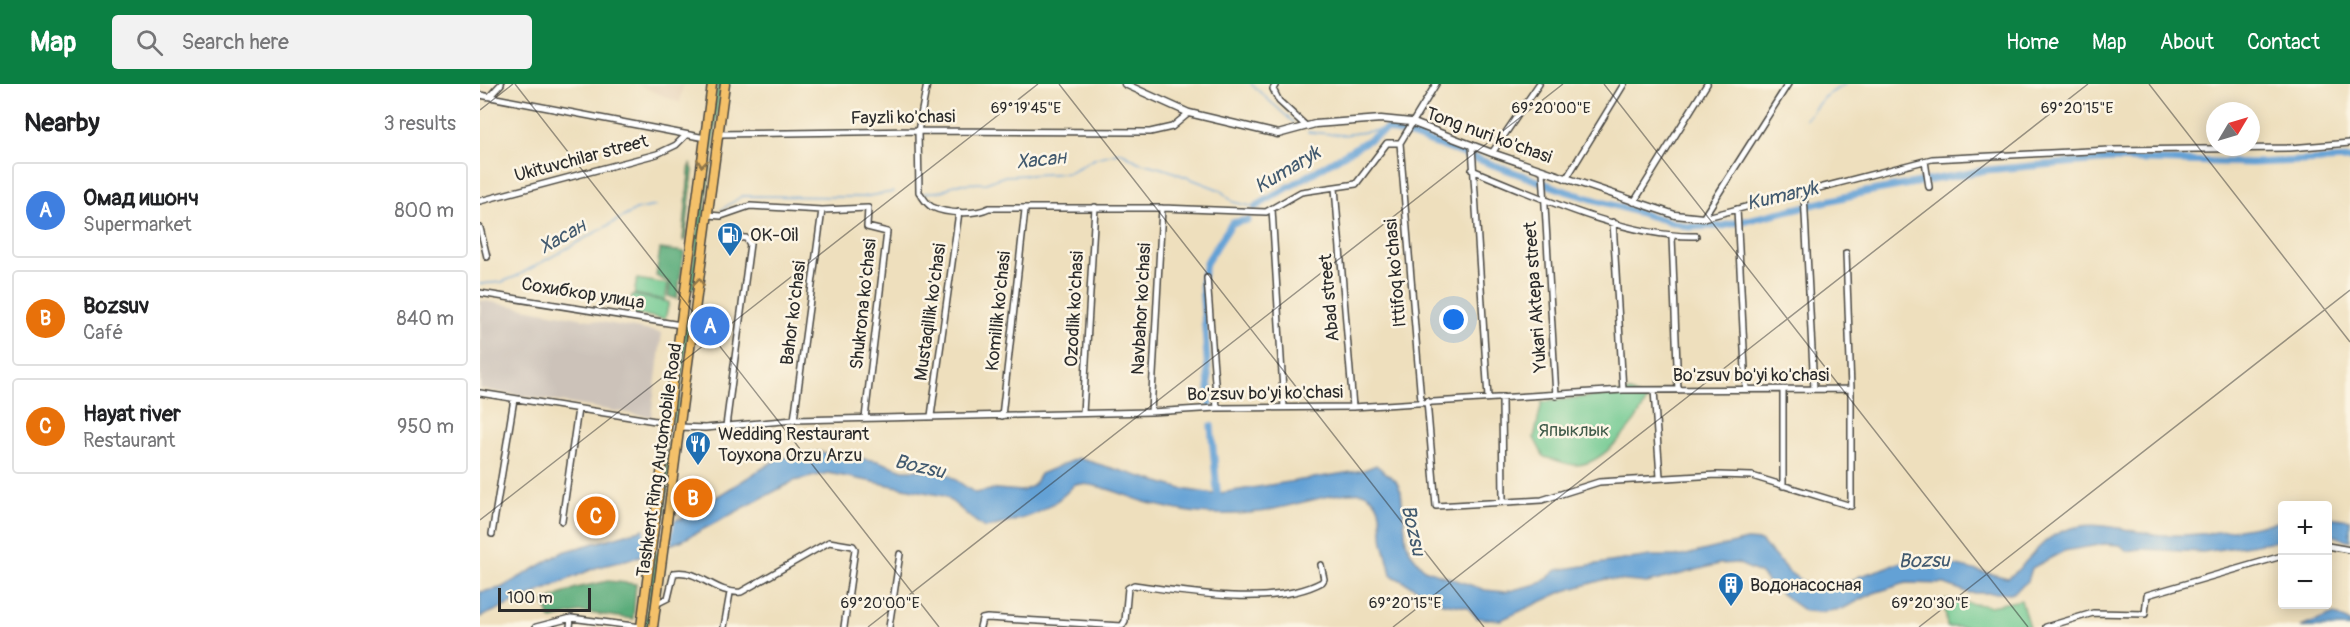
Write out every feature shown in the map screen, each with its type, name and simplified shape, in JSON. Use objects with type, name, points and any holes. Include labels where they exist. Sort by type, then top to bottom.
[{"type":"highway","name":"Tashkent Ring Automobile Road","points":[[641,627],[712,84]]},
{"type":"highway","name":"Tashkent Ring Automobile Road","points":[[653,627],[725,84]]},
{"type":"highway","points":[[683,305],[696,306]]},
{"type":"street","points":[[490,96],[501,84]]},
{"type":"street","points":[[927,84],[918,130],[920,192],[933,207],[959,212],[982,212],[989,208],[1025,210],[1095,207],[1266,212],[1301,192],[1356,184],[1388,142],[1402,140],[1436,84]]},
{"type":"street","name":"Tong nuri ko'chasi","points":[[1125,84],[1189,113],[1278,134],[1306,126],[1382,119],[1410,125],[1634,202],[1675,215],[1703,218]]},
{"type":"street","points":[[1276,84],[1273,89],[1279,101],[1306,126]]},
{"type":"street","points":[[1492,153],[1539,84]]},
{"type":"street","points":[[1566,179],[1624,84]]},
{"type":"street","points":[[1634,202],[1707,84]]},
{"type":"street","points":[[1703,218],[1788,84]]},
{"type":"street","points":[[480,94],[705,138]]},
{"type":"street","name":"Fayzli ko'chasi","points":[[719,134],[918,130],[1150,132],[1172,128],[1189,113]]},
{"type":"street","name":"Ukituvchilar street","points":[[480,201],[657,154],[676,145],[686,135]]},
{"type":"street","name":"Ittifoq ko'chasi","points":[[1402,140],[1424,401],[1436,506],[1503,502]]},
{"type":"street","points":[[1703,218],[1804,196],[1925,164],[2109,150],[2290,148],[2350,143]]},
{"type":"street","points":[[1472,146],[1488,398]]},
{"type":"street","points":[[1925,164],[1929,187]]},
{"type":"street","points":[[1472,168],[1613,222],[1672,237],[1696,236]]},
{"type":"street","name":"Yukari Aktepa street","points":[[1543,171],[1556,396]]},
{"type":"street","name":"Abad street","points":[[1335,188],[1353,407]]},
{"type":"street","points":[[1804,196],[1814,389]]},
{"type":"street","points":[[708,215],[721,216],[750,206],[822,210]]},
{"type":"street","name":"Ozodlik ko'chasi","points":[[1083,413],[1095,207]]},
{"type":"street","name":"Shukrona ko'chasi","points":[[822,210],[868,208],[867,227],[887,232],[865,418]]},
{"type":"street","name":"Navbahor ko'chasi","points":[[1151,412],[1162,208]]},
{"type":"street","points":[[1272,209],[1284,407]]},
{"type":"street","name":"Bahor ko'chasi","points":[[794,420],[822,210]]},
{"type":"street","name":"Komillik ko'chasi","points":[[1002,416],[1025,210]]},
{"type":"street","name":"Mustaqillik ko'chasi","points":[[932,417],[959,212]]},
{"type":"street","points":[[1737,212],[1746,389]]},
{"type":"street","points":[[1613,222],[1623,390]]},
{"type":"street","points":[[480,228],[487,257]]},
{"type":"street","points":[[726,426],[750,244],[746,238],[731,237]]},
{"type":"street","points":[[1672,237],[1678,390]]},
{"type":"street","points":[[1502,397],[1503,502],[1542,500],[1599,482],[1660,477],[1752,476],[1851,506],[1851,389],[1846,253]]},
{"type":"street","points":[[1208,278],[1217,408]]},
{"type":"street","name":"Сохибкор улица","points":[[480,293],[681,325]]},
{"type":"street","points":[[1783,389],[1783,486]]},
{"type":"street","name":"Bo'zsuv bo'yi ko'chasi","points":[[680,427],[726,426],[794,420],[1151,412],[1217,408],[1353,407],[1623,390],[1851,389]]},
{"type":"street","points":[[1654,390],[1660,477]]},
{"type":"street","points":[[480,393],[668,423]]},
{"type":"street","points":[[492,534],[514,399]]},
{"type":"street","points":[[562,521],[578,409]]},
{"type":"street","points":[[656,604],[668,598],[674,573],[684,571],[730,593],[746,591],[829,542],[852,546],[855,549],[844,627]]},
{"type":"street","points":[[2332,547],[2350,550]]},
{"type":"street","points":[[889,627],[900,554]]},
{"type":"street","points":[[2046,627],[2093,613],[2145,614],[2147,595],[2278,557]]},
{"type":"street","points":[[980,627],[982,619],[987,618],[1122,626],[1125,621],[1128,588],[1134,585],[1212,595],[1246,597],[1267,595],[1322,582],[1324,579],[1321,565]]},
{"type":"street","points":[[724,627],[730,593]]},
{"type":"street","points":[[570,627],[571,618]]},
{"type":"street","points":[[536,627],[571,618],[641,627]]},
{"type":"shaded area","points":[[636,84],[683,84],[680,103]]},
{"type":"shaded area","points":[[480,300],[662,333],[651,417],[480,389]]},
{"type":"green space","points":[[717,84],[721,84],[694,289],[690,288]]},
{"type":"green space","points":[[690,163],[693,170],[685,241],[683,240]]},
{"type":"green space","points":[[660,249],[684,252],[677,299],[668,296],[670,283],[656,276]]},
{"type":"green space","points":[[637,279],[668,284],[665,300],[634,294]]},
{"type":"green space","points":[[632,295],[669,302],[665,319],[629,313]]},
{"type":"green space","points":[[685,319],[690,320],[676,423],[672,422]]},
{"type":"green space","name":"Япыклык","points":[[1630,392],[1647,400],[1628,430],[1598,458],[1577,465],[1544,457],[1534,438],[1542,402]]},
{"type":"green space","points":[[671,430],[675,431],[650,627],[645,627]]},
{"type":"green space","points":[[608,581],[636,584],[633,619],[581,612],[550,619],[544,602],[576,588]]},
{"type":"green space","points":[[1944,600],[1990,606],[2021,600],[2029,627],[1947,627]]},
{"type":"water","name":"Bozsu","points":[[819,452],[878,461],[903,470],[928,470],[947,474],[975,493],[996,489],[1022,491],[1033,486],[1040,474],[1078,458],[1182,489],[1214,494],[1364,470],[1376,465],[1396,481],[1401,491],[1406,541],[1411,553],[1424,569],[1485,590],[1505,592],[1541,583],[1557,570],[1650,556],[1682,556],[1747,540],[1761,541],[1789,572],[1806,584],[1840,587],[1860,576],[1903,562],[1927,559],[2008,578],[2047,540],[2063,531],[2088,525],[2150,534],[2192,535],[2278,522],[2278,541],[2203,552],[2140,549],[2127,551],[2120,545],[2104,544],[2064,551],[2032,568],[2028,581],[2013,593],[1969,593],[1945,584],[1906,583],[1874,593],[1842,609],[1821,612],[1805,611],[1773,588],[1760,573],[1737,563],[1719,564],[1647,583],[1606,579],[1564,591],[1501,620],[1477,618],[1467,607],[1443,603],[1391,575],[1377,503],[1367,494],[1359,492],[1259,512],[1215,514],[1174,509],[1102,487],[1075,484],[1045,509],[1012,522],[985,528],[944,496],[828,473],[794,481],[683,540],[634,558],[595,568],[480,617],[480,592],[501,588],[563,552],[683,518],[779,458]]},
{"type":"water","points":[[2332,518],[2350,520],[2350,541],[2332,535]]},
{"type":"water","points":[[2334,614],[2350,623],[2350,627],[2301,627]]},
{"type":"pier","points":[[675,517],[670,548],[641,557],[645,526]]},
{"type":"waterway","points":[[1251,84],[1293,122]]},
{"type":"waterway","points":[[1806,119],[1824,97],[1845,84]]},
{"type":"waterway","points":[[1308,132],[1343,135],[1387,129]]},
{"type":"waterway","name":"Kumaryk","points":[[1255,207],[1387,129],[1411,135],[1568,192],[1688,227],[1723,226],[1866,192],[1986,170],[2112,159],[2251,163],[2350,159]]},
{"type":"waterway","name":"Хасан","points":[[924,193],[943,191],[955,184],[986,183],[1005,176],[1068,173],[1096,158],[1121,152],[1138,162],[1168,170],[1220,190],[1233,202],[1255,207]]},
{"type":"waterway","name":"Хасан","points":[[721,210],[742,196],[862,197],[893,192]]},
{"type":"waterway","name":"Хасан","points":[[480,284],[502,282],[517,276],[636,210],[655,206]]},
{"type":"waterway","name":"Kumaryk","points":[[1210,405],[1202,283],[1206,263],[1232,223],[1248,220]]},
{"type":"waterway","name":"Kumaryk","points":[[1211,426],[1218,501]]},
{"type":"place","name":"OK-Oil","points":[[730,258]]},
{"type":"place","name":"Омад ишонч","points":[[710,326]]},
{"type":"place","name":"Wedding Restaurant Toyxona Orzu Arzu","points":[[698,467]]},
{"type":"place","name":"Bozsuv","points":[[693,498]]},
{"type":"place","name":"Hayat river","points":[[596,516]]},
{"type":"place","name":"Водонасосная","points":[[1731,608]]}]
